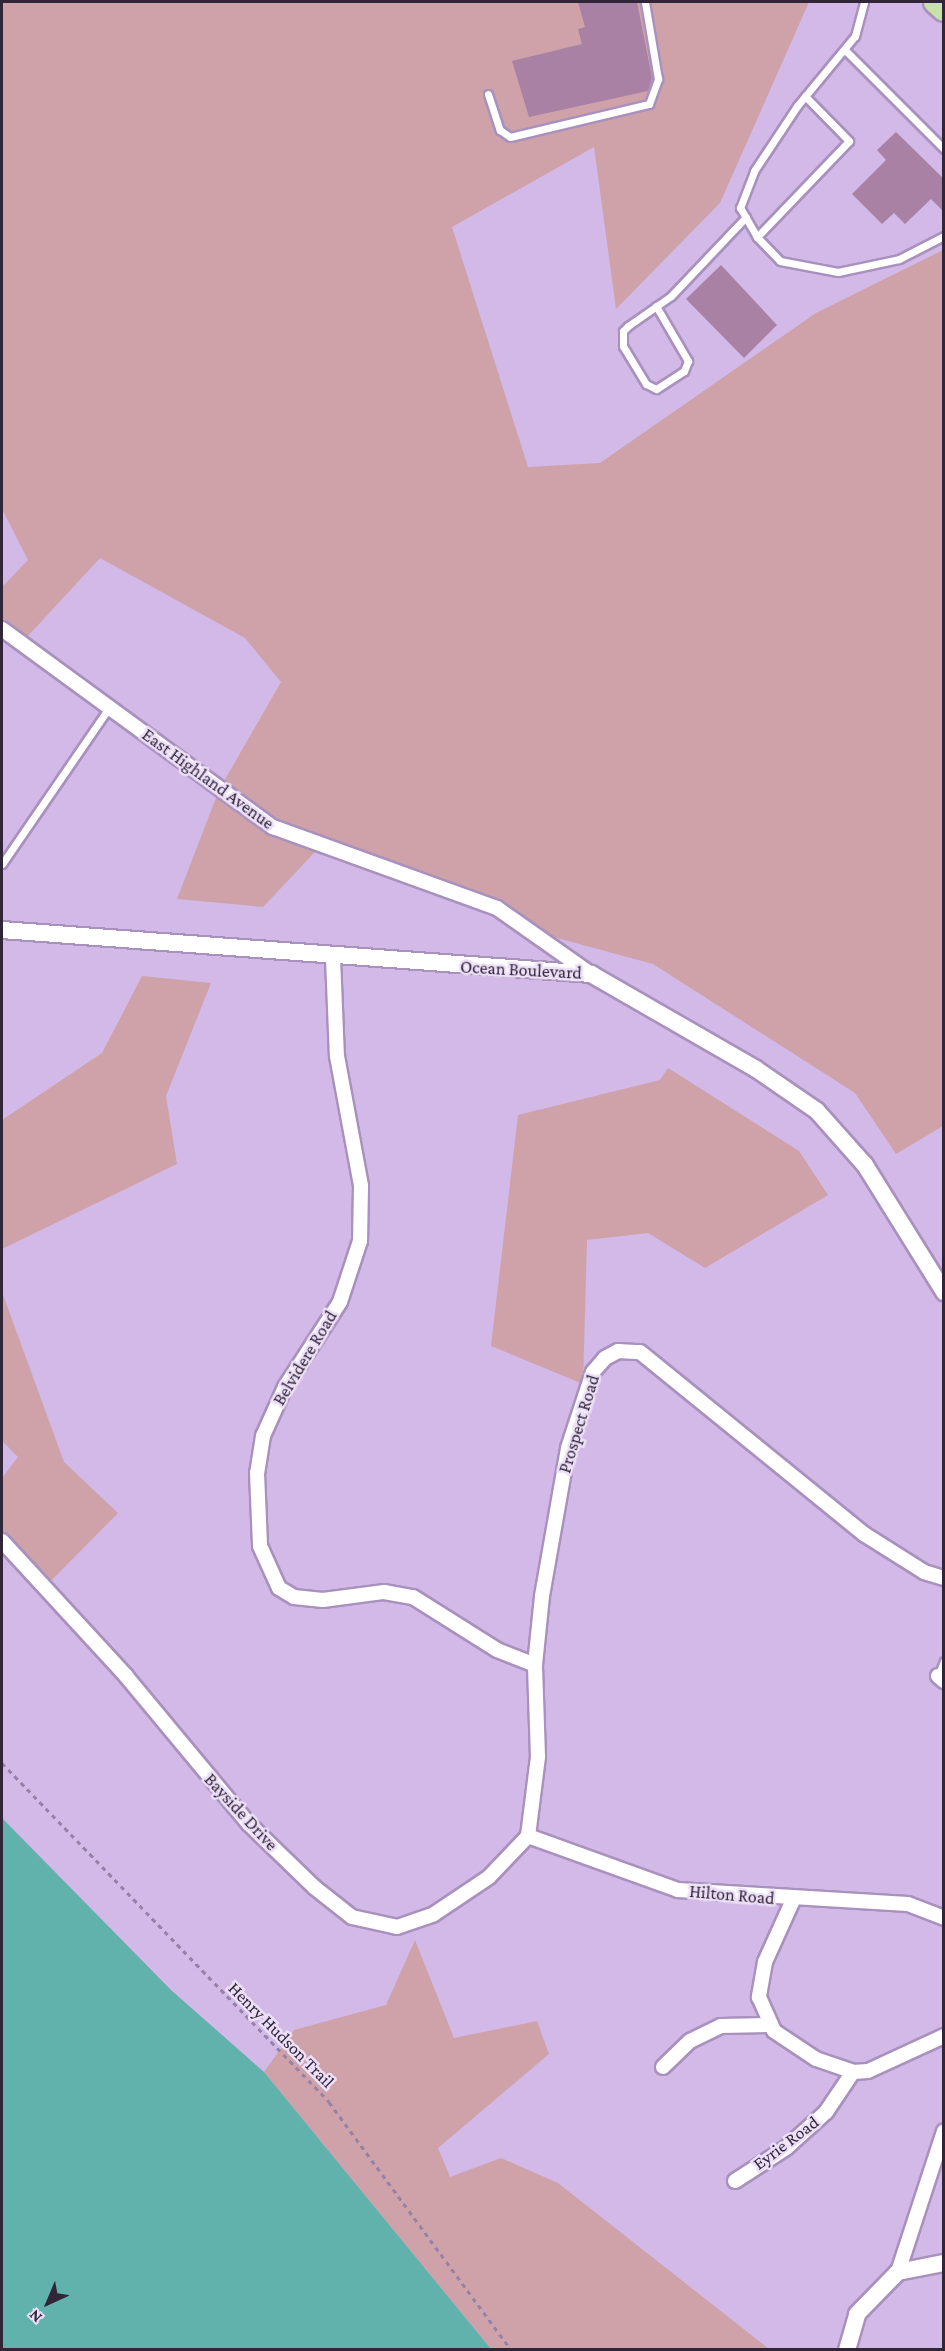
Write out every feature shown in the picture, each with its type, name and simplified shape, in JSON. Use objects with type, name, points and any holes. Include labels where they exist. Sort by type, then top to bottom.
[{"type":"highway","points":[[935,2],[944,10]]},
{"type":"street","name":"East Highland Avenue","points":[[2,630],[273,827],[497,908],[591,974]]},
{"type":"street","name":"Ocean Boulevard","points":[[2,930],[159,938],[333,958],[591,974],[756,1068],[817,1112],[865,1165],[944,1292]]},
{"type":"street","name":"Belvidere Road","points":[[333,958],[337,1056],[361,1186],[360,1241],[340,1302],[285,1388],[263,1436],[256,1473],[260,1546],[279,1588],[294,1597],[323,1600],[384,1592],[413,1597],[496,1650],[534,1665]]},
{"type":"street","name":"Prospect Road","points":[[528,1836],[538,1757],[534,1665],[568,1448],[593,1372],[618,1351],[640,1352],[864,1533],[924,1572],[944,1578]]},
{"type":"street","name":"Bayside Drive","points":[[2,1541],[126,1676],[249,1824],[352,1917],[397,1927],[434,1914],[514,1857],[528,1836]]},
{"type":"street","name":"Hilton Road","points":[[528,1836],[678,1890],[793,1900],[908,1904],[944,1918]]},
{"type":"street","points":[[768,2025],[759,1997],[765,1962],[793,1900]]},
{"type":"street","points":[[663,2067],[690,2041],[721,2026],[768,2025],[816,2059],[853,2072],[868,2071],[944,2036]]},
{"type":"street","name":"Eyrie Road","points":[[735,2181],[786,2148],[826,2112],[853,2072]]},
{"type":"street","points":[[847,2349],[857,2314],[898,2272],[944,2131]]},
{"type":"street","points":[[898,2272],[944,2263]]},
{"type":"lane","points":[[488,94],[500,130],[510,137],[650,104],[658,79],[645,2]]},
{"type":"lane","points":[[864,2],[845,50],[805,96],[754,171],[740,208],[757,237],[780,261],[838,272],[899,259],[944,236]]},
{"type":"lane","points":[[845,50],[944,150]]},
{"type":"lane","points":[[757,237],[849,141],[805,96]]},
{"type":"lane","points":[[656,306],[688,361],[684,371],[656,389],[646,384],[621,337],[656,306],[746,217]]},
{"type":"lane","points":[[2,864],[110,708]]},
{"type":"lane","points":[[941,1679],[944,1661]]},
{"type":"path","name":"Henry Hudson Trail","points":[[2,1763],[329,2102],[511,2349]]},
{"type":"shaded area","points":[[2,2],[809,2],[720,203],[616,309],[594,147],[452,227],[528,467],[600,463],[816,313],[943,250],[943,1126],[896,1154],[855,1093],[653,964],[531,931],[464,889],[315,852],[263,907],[177,899],[219,790],[281,682],[245,638],[100,558],[16,649],[2,639],[2,587],[28,560],[2,509]]},
{"type":"shaded area","points":[[142,976],[211,983],[166,1096],[177,1164],[2,1249],[2,1120],[102,1053]]},
{"type":"shaded area","points":[[668,1068],[799,1151],[828,1195],[705,1268],[648,1233],[587,1240],[583,1384],[491,1346],[518,1115],[660,1080]]},
{"type":"shaded area","points":[[2,1292],[64,1462],[118,1513],[43,1589],[2,1543],[2,1478],[18,1457],[2,1441]]},
{"type":"shaded area","points":[[2,1818],[171,1990],[264,2072],[491,2349],[2,2349]]},
{"type":"shaded area","points":[[415,1940],[454,2038],[537,2021],[549,2054],[438,2148],[450,2177],[501,2158],[558,2183],[769,2349],[491,2349],[264,2072],[294,2030],[386,2005]]},
{"type":"building","points":[[578,2],[637,2],[652,78],[648,91],[529,117],[512,61],[582,44],[578,29],[585,27]]},
{"type":"building","points":[[896,132],[944,179],[944,212],[931,199],[905,224],[894,213],[882,224],[852,194],[886,160],[877,150]]},
{"type":"building","points":[[721,265],[777,325],[744,358],[686,299]]}]
